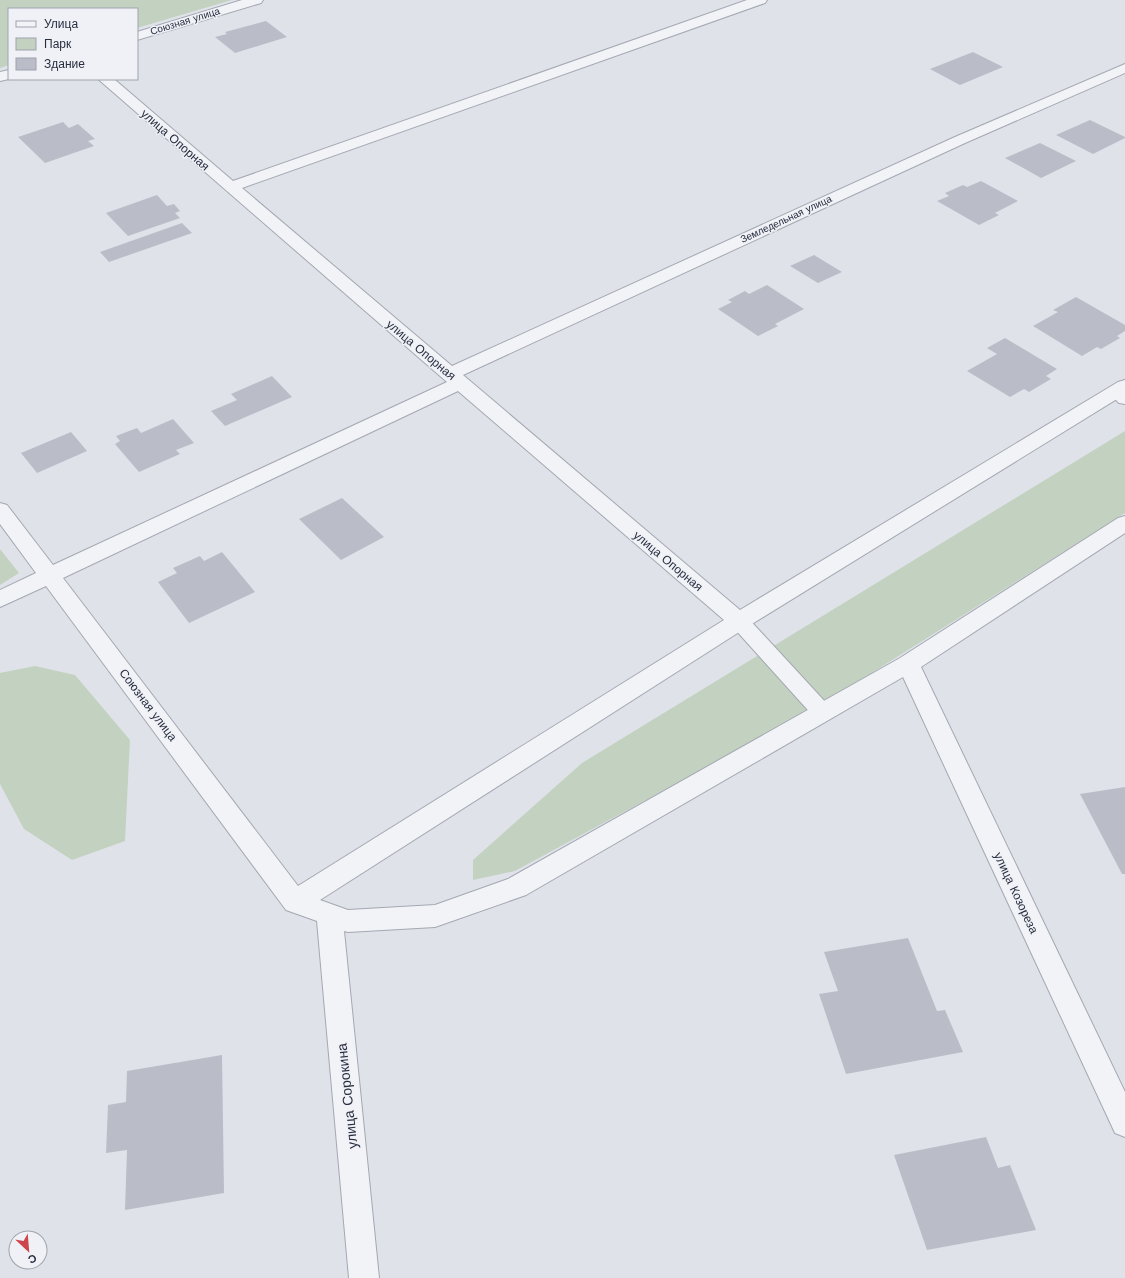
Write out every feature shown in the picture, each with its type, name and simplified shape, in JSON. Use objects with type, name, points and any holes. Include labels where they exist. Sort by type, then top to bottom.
[{"type":"street","name":"Союзная улица","points":[[138,36],[256,0]]},
{"type":"street","points":[[230,187],[760,0]]},
{"type":"street","name":"Земледельная улица","points":[[0,600],[454,378],[945,146],[1125,68]]},
{"type":"street","name":"улица Опорная","points":[[106,80],[738,621]]},
{"type":"street","points":[[295,902],[738,621],[1122,392]]},
{"type":"street","name":"Союзная улица","points":[[0,510],[295,902]]},
{"type":"street","points":[[295,902],[348,921],[435,916],[517,887],[908,664],[1125,524]]},
{"type":"street","name":"улица Козореза","points":[[908,664],[1125,1123]]},
{"type":"street","name":"улица Сорокина","points":[[329,914],[364,1278]]},
{"type":"lane","points":[[738,621],[822,712]]},
{"type":"green space","points":[[0,0],[232,0],[138,28],[138,8],[8,8],[8,65],[0,68]]},
{"type":"green space","points":[[1125,431],[1125,513],[821,705],[515,871],[473,880],[473,860],[582,763]]},
{"type":"green space","points":[[0,549],[19,573],[0,585]]},
{"type":"green space","points":[[35,666],[75,675],[130,740],[125,841],[72,860],[24,829],[0,784],[0,673]]},
{"type":"building","points":[[266,21],[287,37],[235,53],[215,37],[227,34],[225,32]]},
{"type":"building","points":[[973,52],[1003,67],[960,85],[930,69]]},
{"type":"building","points":[[1090,120],[1125,138],[1093,154],[1056,135]]},
{"type":"building","points":[[63,122],[69,128],[78,124],[95,139],[88,141],[94,146],[45,163],[18,137]]},
{"type":"building","points":[[1040,143],[1076,161],[1041,178],[1005,158]]},
{"type":"building","points":[[981,181],[1018,201],[995,213],[999,215],[979,225],[937,201],[949,196],[945,193],[963,185],[967,187]]},
{"type":"building","points":[[157,195],[167,206],[174,204],[180,211],[175,213],[180,218],[128,236],[106,213]]},
{"type":"building","points":[[182,223],[192,233],[109,262],[100,252]]},
{"type":"building","points":[[814,255],[842,272],[818,283],[790,266]]},
{"type":"building","points":[[767,285],[804,309],[775,324],[778,326],[758,336],[718,309],[732,302],[728,300],[745,291],[749,294]]},
{"type":"building","points":[[1076,297],[1125,325],[1125,331],[1117,336],[1120,338],[1101,349],[1097,347],[1082,356],[1033,326],[1058,312],[1053,310]]},
{"type":"building","points":[[1005,338],[1057,369],[1046,376],[1051,379],[1029,392],[1024,389],[1010,397],[967,371],[997,354],[987,348]]},
{"type":"building","points":[[272,376],[292,397],[225,426],[211,411],[237,400],[231,394]]},
{"type":"building","points":[[173,419],[194,443],[176,450],[180,454],[139,472],[115,444],[120,441],[116,436],[137,428],[141,433]]},
{"type":"building","points":[[71,432],[87,451],[37,473],[21,453]]},
{"type":"building","points":[[342,498],[384,537],[341,560],[299,519]]},
{"type":"building","points":[[222,552],[255,592],[189,623],[158,582],[177,573],[173,568],[200,556],[204,561]]},
{"type":"building","points":[[1125,787],[1125,874],[1122,874],[1080,794]]},
{"type":"building","points":[[908,938],[937,1011],[945,1010],[963,1052],[846,1074],[819,994],[838,991],[824,952]]},
{"type":"building","points":[[222,1055],[224,1193],[125,1210],[127,1150],[106,1153],[108,1105],[126,1102],[127,1071]]},
{"type":"building","points":[[986,1137],[998,1168],[1010,1165],[1036,1230],[927,1250],[894,1155]]}]
